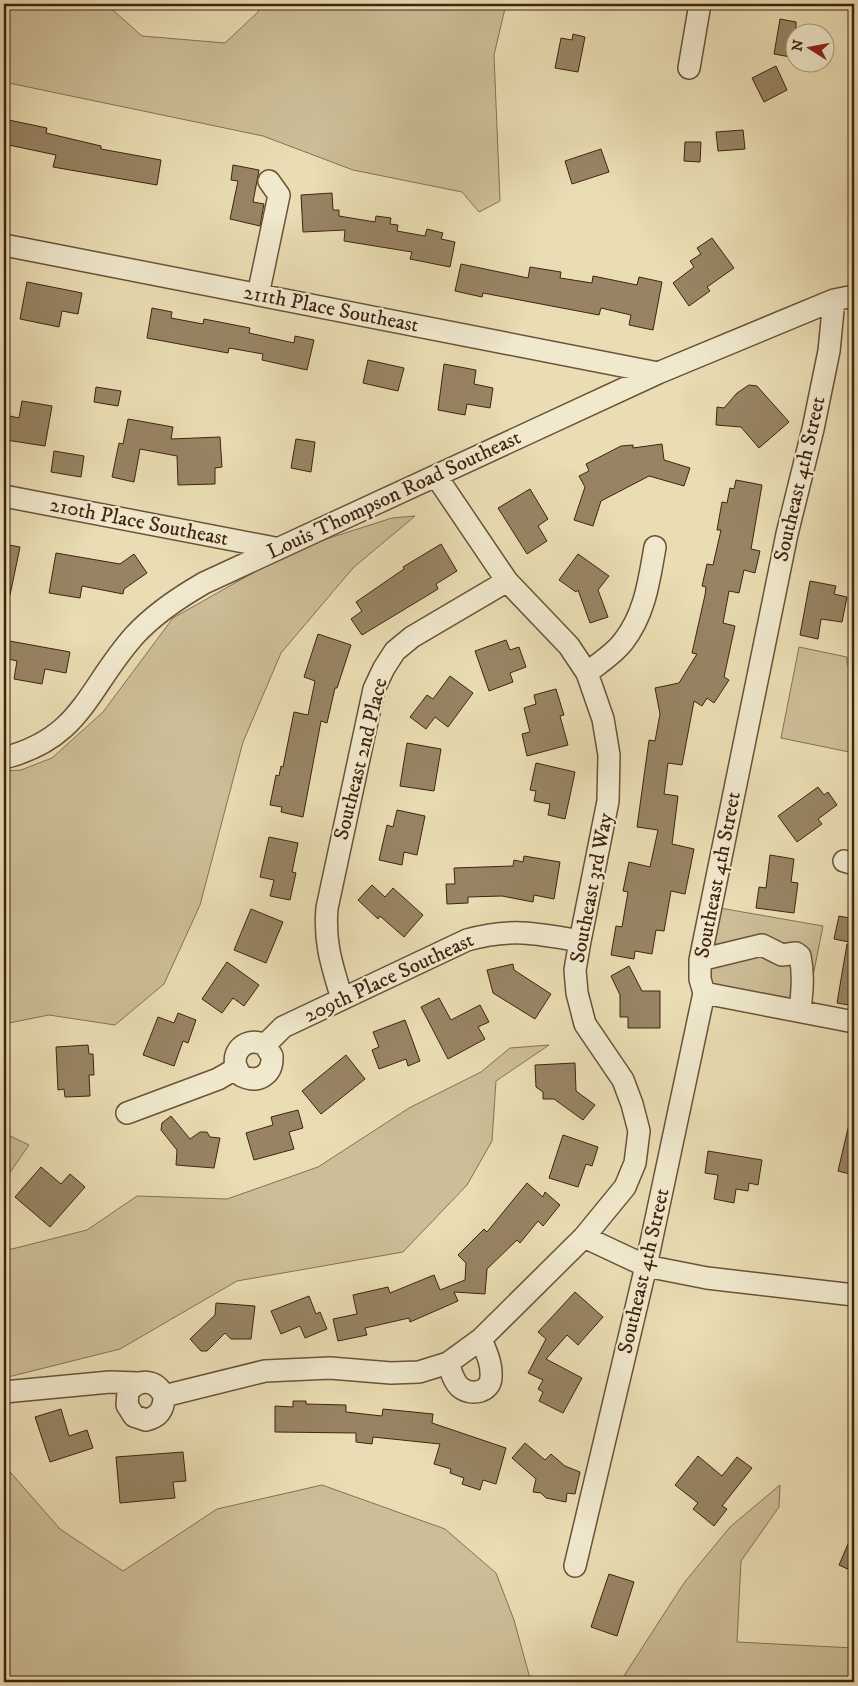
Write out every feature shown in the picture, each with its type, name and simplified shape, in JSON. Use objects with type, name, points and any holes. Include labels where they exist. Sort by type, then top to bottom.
[{"type":"street","points":[[689,68],[700,4]]},
{"type":"street","points":[[258,295],[279,195],[269,181]]},
{"type":"street","name":"211th Place Southeast","points":[[4,245],[658,373]]},
{"type":"street","name":"Louis Thompson Road Southeast","points":[[4,758],[29,750],[65,729],[77,716],[133,637],[155,615],[204,583],[274,548],[436,476],[658,373],[844,298]]},
{"type":"street","name":"Southeast 4th Street","points":[[575,1566],[646,1266],[704,993],[700,979],[700,960],[787,534],[813,429],[829,351],[844,298]]},
{"type":"street","name":"Southeast 3rd Way","points":[[164,1396],[264,1371],[330,1368],[391,1373],[419,1372],[448,1364],[481,1339],[584,1236],[626,1187],[636,1163],[639,1131],[623,1080],[585,1024],[580,1010],[575,970],[608,801],[610,776],[603,719],[587,673],[569,646],[507,581],[436,476]]},
{"type":"street","name":"210th Place Southeast","points":[[4,496],[274,548]]},
{"type":"street","points":[[587,673],[622,644],[635,623],[648,586],[654,547]]},
{"type":"street","name":"Southeast 2nd Place","points":[[342,999],[327,949],[326,923],[374,689],[395,651],[412,637],[507,581]]},
{"type":"street","name":"209th Place Southeast","points":[[265,1045],[283,1027],[467,940],[490,934],[531,932],[580,941]]},
{"type":"street","points":[[700,960],[762,945],[782,955],[796,953],[800,956],[804,984],[800,1011]]},
{"type":"street","points":[[704,993],[854,1022]]},
{"type":"street","points":[[252,1041],[265,1045],[272,1056],[271,1069],[267,1074],[255,1080],[242,1076],[237,1068],[235,1058],[241,1046],[252,1041]]},
{"type":"street","points":[[127,1113],[218,1079],[237,1068]]},
{"type":"street","points":[[584,1236],[646,1266],[708,1278],[854,1296]]},
{"type":"street","points":[[448,1364],[455,1381],[461,1388],[472,1393],[482,1391],[489,1386],[491,1379],[490,1360],[481,1339]]},
{"type":"street","points":[[4,1392],[110,1382],[150,1382],[156,1385],[164,1396],[162,1409],[153,1418],[146,1420],[134,1416],[127,1405],[126,1398],[128,1392],[138,1383]]},
{"type":"shaded area","points":[[4,4],[106,4],[142,36],[225,43],[258,12],[262,4],[506,4],[494,55],[500,201],[479,212],[462,192],[353,170],[263,136],[4,82]]},
{"type":"shaded area","points":[[415,516],[353,568],[281,653],[243,742],[200,905],[164,984],[115,1025],[49,1015],[4,1024],[4,771],[21,770],[52,758],[103,712],[173,618],[295,549],[392,518]]},
{"type":"shaded area","points":[[799,647],[847,657],[847,663],[854,679],[854,753],[781,738]]},
{"type":"shaded area","points":[[714,907],[823,926],[808,1001],[718,985],[710,988],[705,956]]},
{"type":"shaded area","points":[[549,1045],[496,1081],[492,1141],[467,1185],[403,1252],[237,1281],[120,1349],[4,1378],[4,1251],[87,1230],[137,1196],[227,1199],[318,1167],[409,1108],[481,1072],[510,1048]]},
{"type":"shaded area","points":[[4,1133],[29,1145],[4,1181]]},
{"type":"shaded area","points":[[4,1465],[60,1529],[123,1571],[217,1509],[322,1485],[445,1529],[496,1573],[514,1620],[531,1682],[4,1682]]},
{"type":"shaded area","points":[[780,1485],[779,1507],[741,1561],[737,1642],[854,1648],[854,1682],[620,1682],[684,1583],[730,1527]]},
{"type":"building","points":[[780,19],[796,22],[786,22],[786,56],[774,54]]},
{"type":"building","points":[[573,34],[585,37],[578,72],[555,68],[561,38],[572,40]]},
{"type":"building","points":[[776,66],[787,90],[764,102],[752,78]]},
{"type":"building","points":[[4,119],[47,128],[46,133],[101,146],[101,149],[161,160],[157,185],[53,167],[56,155],[4,144]]},
{"type":"building","points":[[743,130],[745,149],[718,151],[716,132]]},
{"type":"building","points":[[685,142],[701,142],[700,162],[684,161]]},
{"type":"building","points":[[601,149],[609,172],[572,184],[565,161]]},
{"type":"building","points":[[233,165],[259,170],[253,202],[264,204],[260,226],[230,219],[238,181],[231,180]]},
{"type":"building","points":[[332,193],[333,210],[339,210],[339,216],[375,222],[376,216],[391,218],[390,224],[398,225],[397,231],[425,236],[427,229],[443,233],[441,239],[455,242],[450,267],[410,259],[412,252],[344,241],[345,230],[303,232],[301,195]]},
{"type":"building","points":[[712,238],[734,268],[707,287],[710,291],[689,306],[673,283],[694,267],[690,261],[701,254],[697,248]]},
{"type":"building","points":[[461,264],[528,278],[530,267],[561,272],[560,278],[592,283],[593,276],[637,285],[639,277],[662,282],[653,330],[629,325],[631,315],[601,308],[599,315],[483,293],[482,297],[455,291]]},
{"type":"building","points":[[27,282],[82,293],[78,314],[62,311],[59,327],[20,319]]},
{"type":"building","points":[[152,308],[172,312],[171,318],[203,324],[204,319],[250,328],[249,333],[294,343],[295,336],[314,340],[307,370],[262,360],[263,354],[229,348],[228,353],[147,338]]},
{"type":"building","points":[[368,360],[404,368],[398,391],[363,383]]},
{"type":"building","points":[[444,364],[476,370],[474,384],[493,388],[490,408],[467,404],[465,415],[438,410]]},
{"type":"building","points":[[749,385],[757,386],[789,422],[759,448],[741,427],[716,425],[717,407],[724,408],[737,393]]},
{"type":"building","points":[[96,387],[121,391],[118,406],[94,402]]},
{"type":"building","points":[[22,401],[52,406],[45,446],[6,440],[10,416],[19,418]]},
{"type":"building","points":[[128,419],[173,427],[171,439],[220,437],[222,467],[215,468],[215,484],[178,485],[177,456],[140,449],[134,482],[112,477],[119,443],[123,444]]},
{"type":"building","points":[[296,439],[315,442],[311,472],[291,468]]},
{"type":"building","points":[[662,444],[664,460],[690,468],[684,486],[649,476],[601,501],[593,526],[574,520],[585,487],[579,476],[589,471],[586,464],[621,446],[633,445],[633,448]]},
{"type":"building","points":[[54,451],[84,456],[81,477],[51,472]]},
{"type":"building","points":[[736,480],[762,485],[751,549],[760,551],[755,573],[744,570],[739,593],[729,591],[723,623],[735,626],[724,677],[729,680],[714,703],[707,698],[702,706],[694,701],[682,765],[668,763],[664,794],[678,796],[672,844],[694,849],[685,894],[671,891],[664,931],[656,930],[652,954],[635,951],[634,959],[611,955],[616,926],[622,927],[628,892],[623,891],[629,862],[650,867],[658,830],[637,827],[649,740],[655,741],[660,714],[655,688],[679,683],[697,654],[692,653],[705,595],[706,587],[702,586],[707,564],[713,565],[721,530],[717,530],[722,502],[727,503],[730,488],[734,489]]},
{"type":"building","points":[[530,489],[548,519],[538,526],[547,541],[527,554],[498,508]]},
{"type":"building","points":[[4,544],[20,547],[10,595],[4,594]]},
{"type":"building","points":[[441,544],[457,571],[436,584],[438,589],[362,635],[351,619],[362,611],[356,602],[404,569],[403,567]]},
{"type":"building","points":[[56,553],[120,564],[134,554],[147,573],[124,589],[123,594],[82,586],[80,598],[49,593]]},
{"type":"building","points":[[578,554],[609,576],[598,590],[608,617],[590,623],[578,590],[576,592],[559,580]]},
{"type":"building","points":[[810,581],[836,586],[834,594],[847,597],[842,622],[821,619],[818,639],[800,635]]},
{"type":"building","points":[[318,634],[351,645],[337,688],[335,688],[327,723],[321,721],[303,817],[281,812],[282,807],[270,805],[276,775],[279,776],[281,766],[283,767],[294,712],[308,715],[315,681],[304,677]]},
{"type":"building","points":[[4,640],[70,652],[66,673],[45,669],[42,684],[14,679],[17,661],[4,658]]},
{"type":"building","points":[[506,640],[510,650],[519,647],[526,667],[510,673],[513,682],[489,691],[475,651]]},
{"type":"building","points":[[450,676],[473,693],[448,727],[435,717],[426,729],[410,717],[427,695],[433,699]]},
{"type":"building","points":[[556,689],[564,715],[560,716],[568,745],[527,756],[522,734],[530,732],[524,708],[536,704],[534,695]]},
{"type":"building","points":[[407,743],[441,749],[434,791],[400,786]]},
{"type":"building","points":[[536,763],[575,772],[565,819],[548,815],[550,804],[534,801],[536,791],[530,790]]},
{"type":"building","points":[[818,787],[824,795],[828,792],[837,805],[818,819],[822,824],[797,842],[778,816]]},
{"type":"building","points":[[397,810],[425,816],[417,855],[404,852],[402,865],[379,860],[387,825],[393,827]]},
{"type":"building","points":[[269,837],[298,843],[292,872],[296,873],[290,900],[270,896],[274,880],[260,877]]},
{"type":"building","points":[[770,855],[794,859],[791,882],[798,883],[794,913],[756,908],[759,887],[766,888]]},
{"type":"building","points":[[524,856],[560,862],[554,899],[534,895],[533,902],[502,896],[468,897],[468,903],[447,904],[446,884],[455,884],[454,868],[513,866],[514,860],[523,862]]},
{"type":"building","points":[[372,885],[385,897],[393,888],[423,915],[404,937],[380,916],[378,919],[358,900]]},
{"type":"building","points":[[251,909],[283,922],[266,963],[234,950]]},
{"type":"building","points":[[839,916],[854,919],[854,943],[834,939]]},
{"type":"building","points":[[847,944],[854,945],[854,1006],[837,1003]]},
{"type":"building","points":[[227,962],[259,985],[244,1006],[233,998],[222,1013],[202,999]]},
{"type":"building","points":[[513,964],[514,970],[551,994],[535,1019],[493,993],[487,970]]},
{"type":"building","points":[[629,966],[642,991],[660,991],[660,1028],[628,1028],[628,1017],[620,1017],[620,995],[611,976]]},
{"type":"building","points":[[439,998],[451,1020],[480,1005],[489,1022],[478,1027],[485,1039],[448,1059],[421,1007]]},
{"type":"building","points":[[178,1013],[196,1020],[188,1043],[183,1041],[174,1066],[143,1055],[158,1017],[174,1023]]},
{"type":"building","points":[[405,1020],[420,1061],[408,1066],[406,1059],[379,1069],[372,1050],[379,1047],[373,1032]]},
{"type":"building","points":[[88,1045],[89,1054],[93,1054],[94,1075],[89,1075],[90,1096],[65,1097],[64,1089],[58,1090],[56,1047]]},
{"type":"building","points":[[346,1055],[365,1079],[321,1114],[302,1091]]},
{"type":"building","points":[[575,1063],[576,1091],[595,1105],[583,1120],[554,1099],[543,1099],[543,1092],[536,1087],[535,1065]]},
{"type":"building","points":[[298,1110],[303,1128],[289,1132],[294,1149],[254,1160],[246,1133],[273,1125],[271,1117]]},
{"type":"building","points":[[171,1116],[190,1139],[200,1132],[207,1132],[210,1137],[220,1138],[214,1168],[176,1165],[177,1150],[161,1130],[162,1123]]},
{"type":"building","points":[[849,1124],[854,1125],[854,1175],[838,1171]]},
{"type":"building","points":[[563,1135],[598,1147],[592,1166],[586,1164],[578,1187],[549,1178]]},
{"type":"building","points":[[708,1151],[762,1160],[758,1185],[749,1183],[748,1191],[736,1189],[734,1203],[714,1199],[718,1175],[705,1173]]},
{"type":"building","points":[[41,1167],[61,1184],[70,1174],[85,1187],[50,1227],[15,1197]]},
{"type":"building","points":[[527,1183],[543,1197],[545,1192],[560,1205],[543,1226],[538,1221],[520,1243],[517,1240],[487,1269],[485,1294],[454,1292],[458,1301],[410,1322],[409,1318],[365,1328],[367,1335],[338,1341],[333,1319],[357,1314],[353,1295],[388,1287],[390,1293],[434,1275],[440,1290],[465,1280],[466,1263],[458,1255],[484,1229],[487,1232]]},
{"type":"building","points":[[575,1292],[603,1317],[578,1345],[567,1335],[546,1359],[582,1378],[563,1413],[539,1401],[543,1392],[538,1389],[543,1380],[528,1373],[546,1339],[538,1332]]},
{"type":"building","points":[[309,1296],[316,1314],[320,1312],[327,1329],[305,1338],[300,1326],[281,1334],[271,1311]]},
{"type":"building","points":[[216,1303],[255,1306],[251,1339],[231,1339],[225,1333],[207,1351],[201,1351],[190,1339],[215,1315]]},
{"type":"building","points":[[293,1401],[306,1401],[306,1404],[346,1405],[346,1412],[382,1416],[383,1409],[433,1414],[432,1423],[506,1448],[496,1484],[483,1480],[480,1490],[462,1484],[464,1478],[450,1473],[451,1469],[434,1464],[440,1444],[373,1437],[372,1444],[356,1442],[356,1433],[275,1432],[275,1406],[293,1407]]},
{"type":"building","points":[[61,1409],[69,1436],[87,1430],[93,1448],[50,1462],[35,1417]]},
{"type":"building","points":[[525,1443],[545,1460],[551,1454],[565,1466],[580,1472],[575,1494],[567,1493],[566,1502],[546,1498],[541,1493],[533,1492],[536,1479],[512,1458]]},
{"type":"building","points":[[183,1452],[186,1481],[173,1482],[175,1498],[120,1503],[116,1457]]},
{"type":"building","points":[[698,1456],[722,1476],[737,1457],[752,1468],[722,1506],[727,1509],[714,1526],[693,1509],[698,1503],[675,1485]]},
{"type":"building","points":[[854,1530],[854,1572],[839,1565]]},
{"type":"building","points":[[609,1574],[634,1582],[617,1636],[591,1627]]}]
